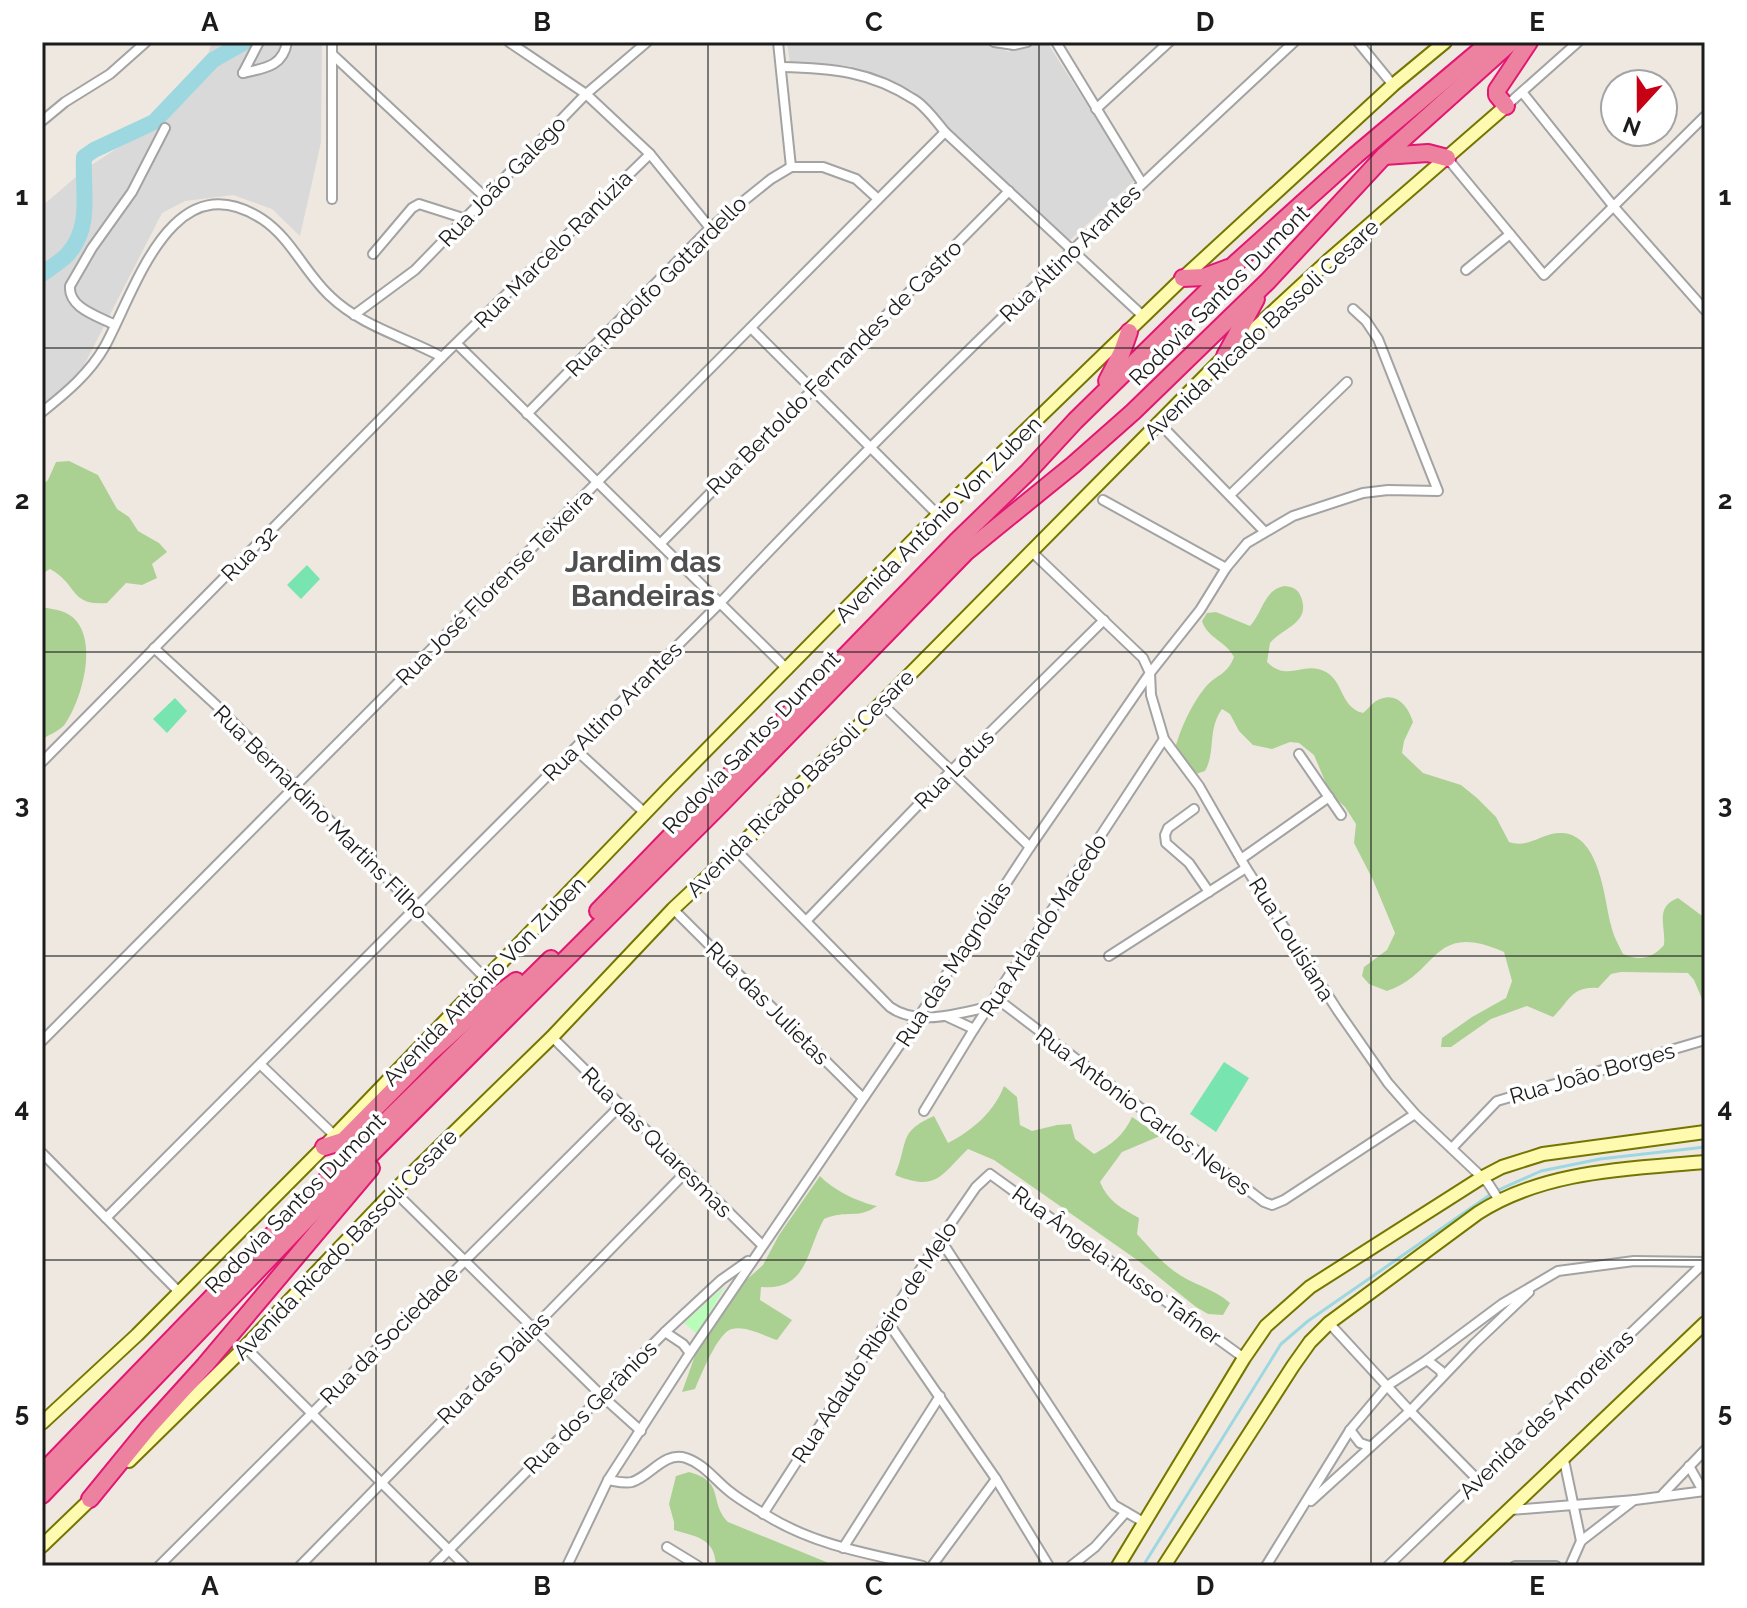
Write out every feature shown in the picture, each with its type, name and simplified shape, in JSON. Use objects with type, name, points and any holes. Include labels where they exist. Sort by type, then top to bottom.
[{"type":"highway","name":"Rodovia Santos Dumont","points":[[42,1473],[311,1195],[568,941],[1087,409],[1236,263],[1356,155],[1490,42]]},
{"type":"highway","name":"Rodovia Santos Dumont","points":[[42,1495],[324,1201],[731,794],[966,552],[1133,412],[1268,281],[1384,156],[1511,42]]},
{"type":"highway","points":[[1506,106],[1497,95],[1497,90],[1529,42]]},
{"type":"highway","points":[[1384,156],[1428,153],[1447,158]]},
{"type":"highway","points":[[1183,278],[1213,275],[1236,263]]},
{"type":"highway","points":[[1225,356],[1268,281]]},
{"type":"highway","points":[[1087,409],[1113,372],[1129,332]]},
{"type":"highway","points":[[330,1141],[343,1141],[430,1053],[479,1009],[568,941]]},
{"type":"highway","points":[[90,1499],[386,1153],[395,1133]]},
{"type":"street","points":[[42,121],[65,102],[110,74],[146,42]]},
{"type":"street","points":[[259,42],[243,73],[275,65],[285,54],[287,42]]},
{"type":"street","points":[[332,42],[332,199]]},
{"type":"street","name":"Rua João Galego","points":[[354,315],[415,270],[586,94],[647,42]]},
{"type":"street","points":[[778,42],[791,167],[823,167],[841,172],[856,179],[878,199]]},
{"type":"street","points":[[994,42],[1014,45],[1027,42]]},
{"type":"street","points":[[1056,42],[1142,183]]},
{"type":"street","points":[[1096,109],[1169,42]]},
{"type":"street","name":"Rua Altino Arantes","points":[[106,1218],[720,603],[819,498],[1071,250],[1294,42]]},
{"type":"street","points":[[1358,42],[1393,85]]},
{"type":"street","name":"Avenida Antônio Von Zuben","points":[[42,1423],[137,1335],[330,1141],[938,515],[1183,278],[1393,85],[1445,42]]},
{"type":"street","name":"Avenida Ricado Bassoli Cesare","points":[[42,1546],[245,1347],[394,1191],[552,1037],[673,909],[882,704],[1225,356],[1330,259],[1578,42]]},
{"type":"street","points":[[514,43],[586,94],[650,154],[710,228]]},
{"type":"street","points":[[333,55],[486,198]]},
{"type":"street","points":[[781,67],[832,68],[860,74],[917,101],[945,132],[1144,317]]},
{"type":"street","points":[[1522,92],[1614,207],[1705,310]]},
{"type":"street","points":[[1447,158],[1544,275],[1705,116]]},
{"type":"street","points":[[115,325],[73,303],[70,286],[135,186],[165,128]]},
{"type":"street","name":"Rua José Florense Teixeira","points":[[42,1041],[945,132]]},
{"type":"street","name":"Rua Marcelo Ranúzia","points":[[457,344],[650,154]]},
{"type":"street","name":"Rua Rodolfo Gottardello","points":[[527,414],[710,228],[746,196],[791,167]]},
{"type":"street","name":"Rua Bertoldo Fernandes de Castro","points":[[660,544],[1009,191]]},
{"type":"street","points":[[373,254],[412,208],[419,204],[466,219]]},
{"type":"street","points":[[42,412],[88,370],[104,347],[155,245],[171,225],[197,209],[222,205],[246,211],[273,226],[318,284],[354,315],[442,357]]},
{"type":"street","points":[[1466,270],[1510,234]]},
{"type":"street","name":"Rua das Magnólias","points":[[567,1566],[608,1480],[754,1256],[918,1018],[1030,847],[1150,673],[1200,610],[1226,568],[1247,543],[1293,516],[1363,493],[1438,491],[1378,339],[1353,309]]},
{"type":"street","points":[[751,328],[938,515]]},
{"type":"street","points":[[457,344],[788,670]]},
{"type":"street","name":"Rua 32","points":[[42,762],[457,344]]},
{"type":"street","points":[[1230,495],[1347,382]]},
{"type":"street","points":[[1159,423],[1264,531]]},
{"type":"street","points":[[1103,500],[1226,568]]},
{"type":"street","points":[[1032,552],[1143,658],[1150,673]]},
{"type":"street","name":"Rua Lotus","points":[[807,920],[951,771],[1104,620]]},
{"type":"street","name":"Rua Bernardino Martins Filho","points":[[154,648],[216,705],[485,978]]},
{"type":"street","name":"Rua Louisiana","points":[[1150,673],[1151,695],[1164,739],[1199,786],[1338,1011],[1388,1083],[1498,1198]]},
{"type":"street","points":[[882,704],[1030,847]]},
{"type":"street","name":"Rua Arlando Macedo","points":[[924,1111],[974,1029],[1164,739]]},
{"type":"street","points":[[575,749],[646,814]]},
{"type":"street","points":[[1299,754],[1341,815]]},
{"type":"street","points":[[1109,956],[1209,892],[1329,797]]},
{"type":"street","points":[[1194,809],[1168,828],[1166,843],[1189,863],[1209,892]]},
{"type":"street","points":[[736,850],[901,1015],[918,1018],[945,1016],[989,1007]]},
{"type":"street","name":"Rua das Julietas","points":[[673,909],[863,1098]]},
{"type":"street","name":"Rua Antonio Carlos Neves","points":[[996,998],[1272,1205],[1415,1114]]},
{"type":"street","points":[[945,1016],[974,1029]]},
{"type":"street","name":"Rua das Quaresmas","points":[[552,1037],[762,1245]]},
{"type":"street","name":"Rua João Borges","points":[[1452,1148],[1497,1101],[1705,1040]]},
{"type":"street","points":[[261,1065],[330,1141]]},
{"type":"street","name":"Rua da Sociedade","points":[[159,1566],[620,1106]]},
{"type":"street","points":[[1118,1566],[1266,1326],[1310,1287],[1502,1167],[1543,1154],[1705,1132]]},
{"type":"street","points":[[42,1153],[179,1292]]},
{"type":"street","points":[[1164,1566],[1293,1366],[1329,1323],[1498,1198],[1554,1180],[1705,1162]]},
{"type":"street","name":"Rua das Dálias","points":[[300,1566],[687,1171]]},
{"type":"street","name":"Rua Adauto Ribeiro de Melo","points":[[763,1514],[940,1239],[976,1187],[990,1174]]},
{"type":"street","name":"Rua Ângela Russo Tafner","points":[[990,1174],[1244,1358]]},
{"type":"street","points":[[394,1191],[641,1431]]},
{"type":"street","points":[[940,1239],[1114,1505],[1145,1523]]},
{"type":"street","name":"Rua dos Gerânios","points":[[433,1566],[665,1332],[721,1280],[754,1256]]},
{"type":"street","points":[[1266,1566],[1350,1430],[1387,1386],[1502,1304],[1558,1271],[1634,1261],[1705,1262]]},
{"type":"street","name":"Avenida das Amoreiras","points":[[1388,1566],[1705,1262]]},
{"type":"street","points":[[1303,1508],[1410,1411],[1442,1376],[1545,1278]]},
{"type":"street","points":[[887,1321],[996,1479],[1049,1566]]},
{"type":"street","points":[[1329,1323],[1477,1479]]},
{"type":"street","name":"Avenida das Amoreiras","points":[[1450,1566],[1705,1323]]},
{"type":"street","points":[[665,1332],[690,1353]]},
{"type":"street","points":[[245,1347],[465,1566]]},
{"type":"street","points":[[1427,1360],[1441,1371],[1442,1376]]},
{"type":"street","points":[[843,1548],[940,1396]]},
{"type":"street","points":[[1350,1430],[1360,1443],[1369,1446]]},
{"type":"street","points":[[1663,1494],[1705,1450]]},
{"type":"street","points":[[608,1480],[628,1483],[668,1459],[676,1456],[688,1458],[763,1514],[802,1534],[843,1548],[923,1566]]},
{"type":"street","points":[[1564,1460],[1581,1541]]},
{"type":"street","points":[[1510,1510],[1704,1491],[1689,1466]]},
{"type":"street","points":[[932,1566],[996,1479]]},
{"type":"street","points":[[1570,1566],[1581,1541],[1635,1500]]},
{"type":"street","points":[[1071,1566],[1095,1547],[1126,1512]]},
{"type":"street","points":[[667,1547],[698,1566]]},
{"type":"street","points":[[1515,1566],[1556,1566]]},
{"type":"shaded area","points":[[212,42],[322,42],[321,142],[300,236],[272,209],[233,195],[185,201],[162,213],[79,375],[42,408],[42,206],[84,170],[169,114],[207,57]]},
{"type":"shaded area","points":[[787,42],[978,42],[1010,52],[1008,42],[1047,42],[1135,180],[1068,242],[1002,185],[913,91],[850,66],[790,63]]},
{"type":"green space","points":[[69,461],[98,475],[117,509],[129,517],[138,531],[159,543],[167,552],[152,564],[157,578],[142,585],[126,583],[107,603],[80,598],[66,581],[50,569],[42,574],[42,485],[48,480],[56,462]]},
{"type":"green space","points":[[307,565],[320,579],[301,599],[287,585]]},
{"type":"green space","points":[[1285,586],[1298,592],[1302,613],[1294,624],[1270,643],[1267,662],[1282,671],[1310,668],[1326,672],[1332,676],[1350,705],[1363,713],[1376,701],[1390,697],[1396,699],[1408,711],[1413,722],[1402,753],[1423,773],[1461,785],[1477,798],[1496,817],[1509,842],[1529,842],[1562,833],[1575,836],[1585,844],[1598,870],[1612,929],[1623,954],[1634,958],[1645,957],[1664,945],[1664,912],[1666,906],[1678,898],[1705,918],[1705,1006],[1688,973],[1621,972],[1611,974],[1598,988],[1576,992],[1553,1017],[1527,1006],[1491,1019],[1451,1047],[1441,1047],[1442,1038],[1506,998],[1512,981],[1504,952],[1462,942],[1438,953],[1404,983],[1387,991],[1369,984],[1362,976],[1364,967],[1387,950],[1395,933],[1354,843],[1356,824],[1345,807],[1330,793],[1314,755],[1299,743],[1290,742],[1272,749],[1253,745],[1239,731],[1230,714],[1222,709],[1217,717],[1205,771],[1196,774],[1182,766],[1175,748],[1199,695],[1228,668],[1234,657],[1204,627],[1202,621],[1207,613],[1216,612],[1250,626],[1268,596]]},
{"type":"green space","points":[[42,607],[71,616],[80,626],[86,667],[78,697],[67,721],[56,732],[42,739]]},
{"type":"green space","points":[[175,698],[187,711],[167,733],[153,719]]},
{"type":"green space","points":[[1224,1062],[1249,1078],[1216,1132],[1190,1114]]},
{"type":"green space","points":[[1004,1086],[1017,1097],[1020,1125],[1032,1131],[1071,1124],[1075,1139],[1094,1154],[1116,1139],[1132,1117],[1160,1136],[1122,1152],[1100,1182],[1116,1203],[1139,1218],[1137,1234],[1164,1263],[1230,1303],[1223,1315],[1208,1314],[1196,1307],[1140,1262],[994,1160],[968,1149],[944,1174],[929,1181],[920,1182],[895,1175],[906,1140],[914,1127],[934,1116],[948,1143],[982,1119],[995,1104]]},
{"type":"green space","points":[[820,1176],[846,1195],[877,1206],[864,1213],[824,1219],[797,1276],[776,1287],[761,1287],[760,1300],[792,1320],[777,1340],[743,1328],[732,1329],[721,1338],[710,1355],[695,1389],[682,1392],[698,1347],[743,1283],[763,1265],[779,1235]]},
{"type":"green space","points":[[726,1285],[697,1334],[684,1323]]},
{"type":"green space","points":[[689,1472],[708,1481],[728,1522],[836,1566],[773,1566],[770,1563],[765,1566],[716,1566],[708,1544],[674,1530],[669,1504],[676,1476]]},
{"type":"waterway","points":[[42,274],[67,255],[80,233],[84,208],[84,157],[154,122],[213,60],[245,42]]},
{"type":"waterway","points":[[1143,1566],[1281,1344],[1308,1321],[1494,1192],[1541,1171],[1600,1159],[1705,1147]]},
{"type":"district","name":"Jardim das Bandeiras","points":[[643,579]]}]
